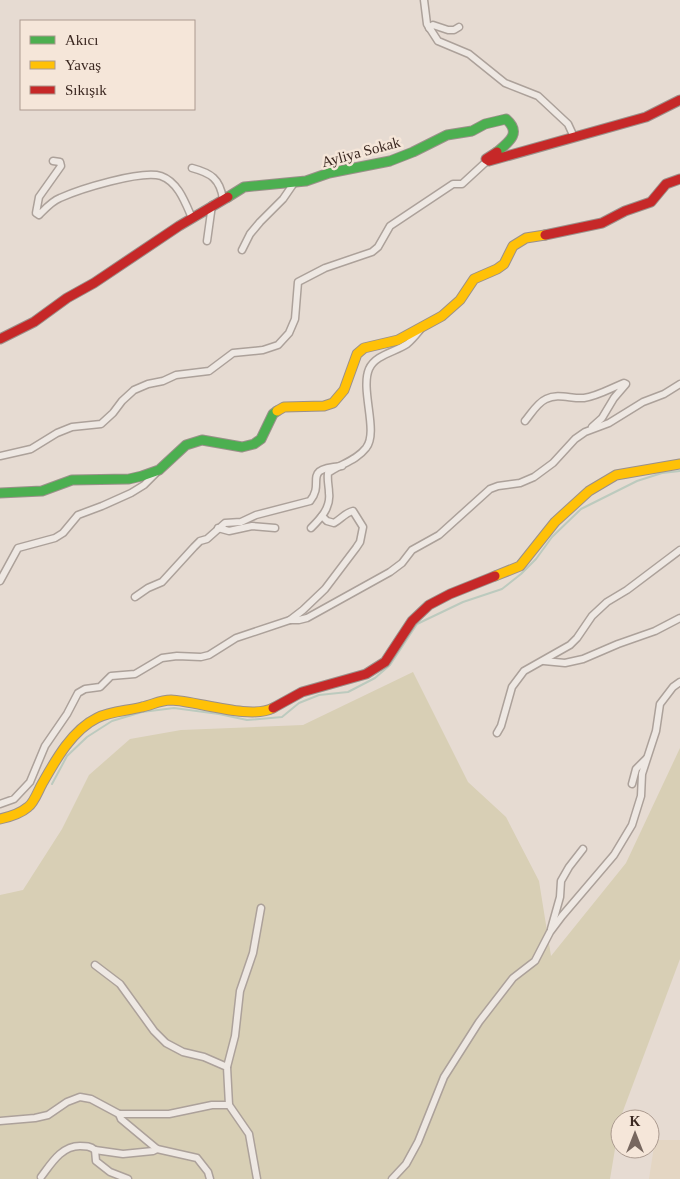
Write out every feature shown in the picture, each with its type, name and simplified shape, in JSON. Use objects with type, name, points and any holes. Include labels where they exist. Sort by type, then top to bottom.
[{"type":"street","points":[[424,0],[425,17],[429,28],[438,41],[469,54],[505,83],[538,96],[568,124],[574,137]]},
{"type":"street","points":[[429,28],[433,25],[454,30],[459,26]]},
{"type":"street","points":[[0,456],[31,449],[57,433],[72,427],[101,424],[134,390],[148,384],[163,381],[176,375],[209,371],[233,353],[263,350],[278,345],[289,333],[296,319],[298,282],[325,268],[372,252],[378,247],[390,226],[453,184],[462,184],[487,161],[646,117],[680,100]]},
{"type":"street","name":"Ayliya Sokak","points":[[0,339],[34,322],[67,298],[94,283],[238,189],[252,185],[294,183],[311,180],[329,173],[400,158],[447,135],[475,130],[499,119],[509,120],[514,130],[512,138],[506,146],[488,158],[487,161]]},
{"type":"street","points":[[53,161],[60,162],[61,166],[40,197],[36,213],[40,214],[59,198],[109,182],[150,174],[161,176],[179,190],[192,218]]},
{"type":"street","points":[[192,168],[204,172],[218,181],[222,188],[223,199]]},
{"type":"street","points":[[0,581],[18,548],[55,538],[63,533],[78,515],[131,493],[144,485],[186,444],[202,440],[242,447],[254,444],[261,438],[273,414],[278,409],[284,407],[324,406],[333,403],[344,390],[357,354],[364,348],[398,340],[442,316],[460,300],[474,280],[504,264],[513,246],[526,238],[576,230],[602,223],[625,210],[651,202],[666,184],[680,179]]},
{"type":"street","points":[[242,250],[250,234],[283,199],[294,183]]},
{"type":"street","points":[[206,241],[212,205]]},
{"type":"street","points":[[311,528],[322,516],[329,502],[328,474],[360,455],[370,443],[372,435],[369,421],[367,384],[369,369],[380,358],[408,343],[423,328]]},
{"type":"street","points":[[0,804],[14,799],[30,782],[45,746],[55,734],[78,693],[85,689],[100,687],[111,676],[135,674],[162,658],[209,655],[236,638],[290,620],[307,618],[390,572],[402,563],[412,550],[439,535],[490,489],[520,483],[534,477],[547,468],[575,439],[599,422],[614,398],[626,384],[624,383],[601,393],[585,397],[550,397],[540,403],[524,421]]},
{"type":"street","points":[[585,432],[609,423],[643,402],[664,394],[680,384]]},
{"type":"street","points":[[0,818],[9,817],[29,807],[56,759],[77,734],[96,718],[110,713],[143,707],[158,701],[172,700],[230,710],[267,711],[302,692],[366,674],[385,662],[412,621],[429,605],[450,594],[520,566],[555,522],[589,491],[616,475],[680,464]]},
{"type":"street","points":[[135,597],[148,588],[162,582],[194,547],[207,539],[225,523],[241,522],[310,501],[315,495],[318,473],[324,468],[342,466]]},
{"type":"street","points":[[0,493],[42,491],[72,480],[129,479],[159,470]]},
{"type":"street","points":[[290,620],[325,589],[360,542],[363,527],[353,511],[346,513],[334,523],[327,521],[322,516]]},
{"type":"street","points":[[218,528],[230,530],[252,526],[275,528]]},
{"type":"street","points":[[544,661],[547,656],[570,645],[592,616],[607,602],[627,590],[680,550]]},
{"type":"street","points":[[497,733],[501,726],[512,688],[524,671],[544,661],[565,662],[583,660],[618,644],[655,631],[680,618]]},
{"type":"street","points":[[392,1179],[406,1164],[418,1142],[444,1077],[479,1022],[513,978],[534,961],[550,932],[567,909],[614,855],[632,825],[641,796],[642,774],[656,731],[660,704],[672,688],[680,682]]},
{"type":"street","points":[[632,784],[636,769],[646,759]]},
{"type":"street","points":[[550,932],[560,897],[561,881],[568,867],[583,849]]},
{"type":"street","points":[[257,1179],[249,1134],[229,1105],[227,1067],[235,1036],[240,992],[253,953],[261,908]]},
{"type":"street","points":[[95,965],[120,984],[154,1031],[166,1044],[227,1067]]},
{"type":"street","points":[[0,1121],[48,1115],[67,1102],[80,1097],[91,1099],[119,1114],[169,1114],[212,1105],[229,1105]]},
{"type":"street","points":[[119,1114],[121,1119],[157,1149],[197,1158],[208,1172],[210,1179]]},
{"type":"street","points":[[41,1177],[56,1157],[66,1149],[84,1146],[95,1150],[123,1154],[157,1149]]},
{"type":"street","points":[[95,1150],[96,1161],[110,1172],[128,1179]]},
{"type":"shaded area","points":[[413,672],[468,782],[506,817],[539,881],[551,956],[626,863],[680,748],[680,959],[624,1109],[610,1109],[610,1159],[613,1159],[610,1179],[0,1179],[0,895],[23,890],[62,829],[89,775],[130,739],[181,730],[303,725]]},
{"type":"shaded area","points":[[660,1140],[680,1140],[680,1179],[649,1179],[652,1159],[660,1159]]},
{"type":"waterway","points":[[52,784],[67,756],[87,737],[112,721],[142,712],[174,708],[247,720],[282,717],[299,703],[319,695],[348,692],[375,678],[390,665],[417,624],[463,602],[502,589],[536,559],[552,537],[581,509],[637,481],[662,473],[680,471]]},
{"type":"traffic: fast","points":[[228,197],[244,187],[306,181],[329,173],[390,161],[447,135],[472,131],[485,124],[506,119],[513,129],[512,137],[497,152]]},
{"type":"traffic: fast","points":[[0,493],[42,491],[72,480],[129,479],[142,476],[159,470],[186,445],[202,440],[242,447],[254,444],[261,439],[273,414],[277,411]]},
{"type":"traffic: slow","points":[[277,411],[284,407],[324,406],[333,403],[344,390],[357,354],[364,348],[398,340],[442,316],[460,300],[474,279],[504,264],[513,246],[526,238],[545,235]]},
{"type":"traffic: slow","points":[[495,576],[520,566],[555,522],[589,491],[616,475],[680,464]]},
{"type":"traffic: slow","points":[[0,819],[18,813],[30,805],[65,747],[80,730],[97,718],[113,712],[171,700],[238,711],[263,711],[273,708]]},
{"type":"traffic: jam","points":[[497,152],[486,159],[489,161],[646,117],[680,100]]},
{"type":"traffic: jam","points":[[545,235],[602,223],[625,211],[651,202],[666,184],[680,179]]},
{"type":"traffic: jam","points":[[0,339],[34,322],[67,298],[94,283],[179,226],[228,197]]},
{"type":"traffic: jam","points":[[273,708],[302,692],[366,674],[385,662],[412,621],[429,605],[450,594],[495,576]]}]
